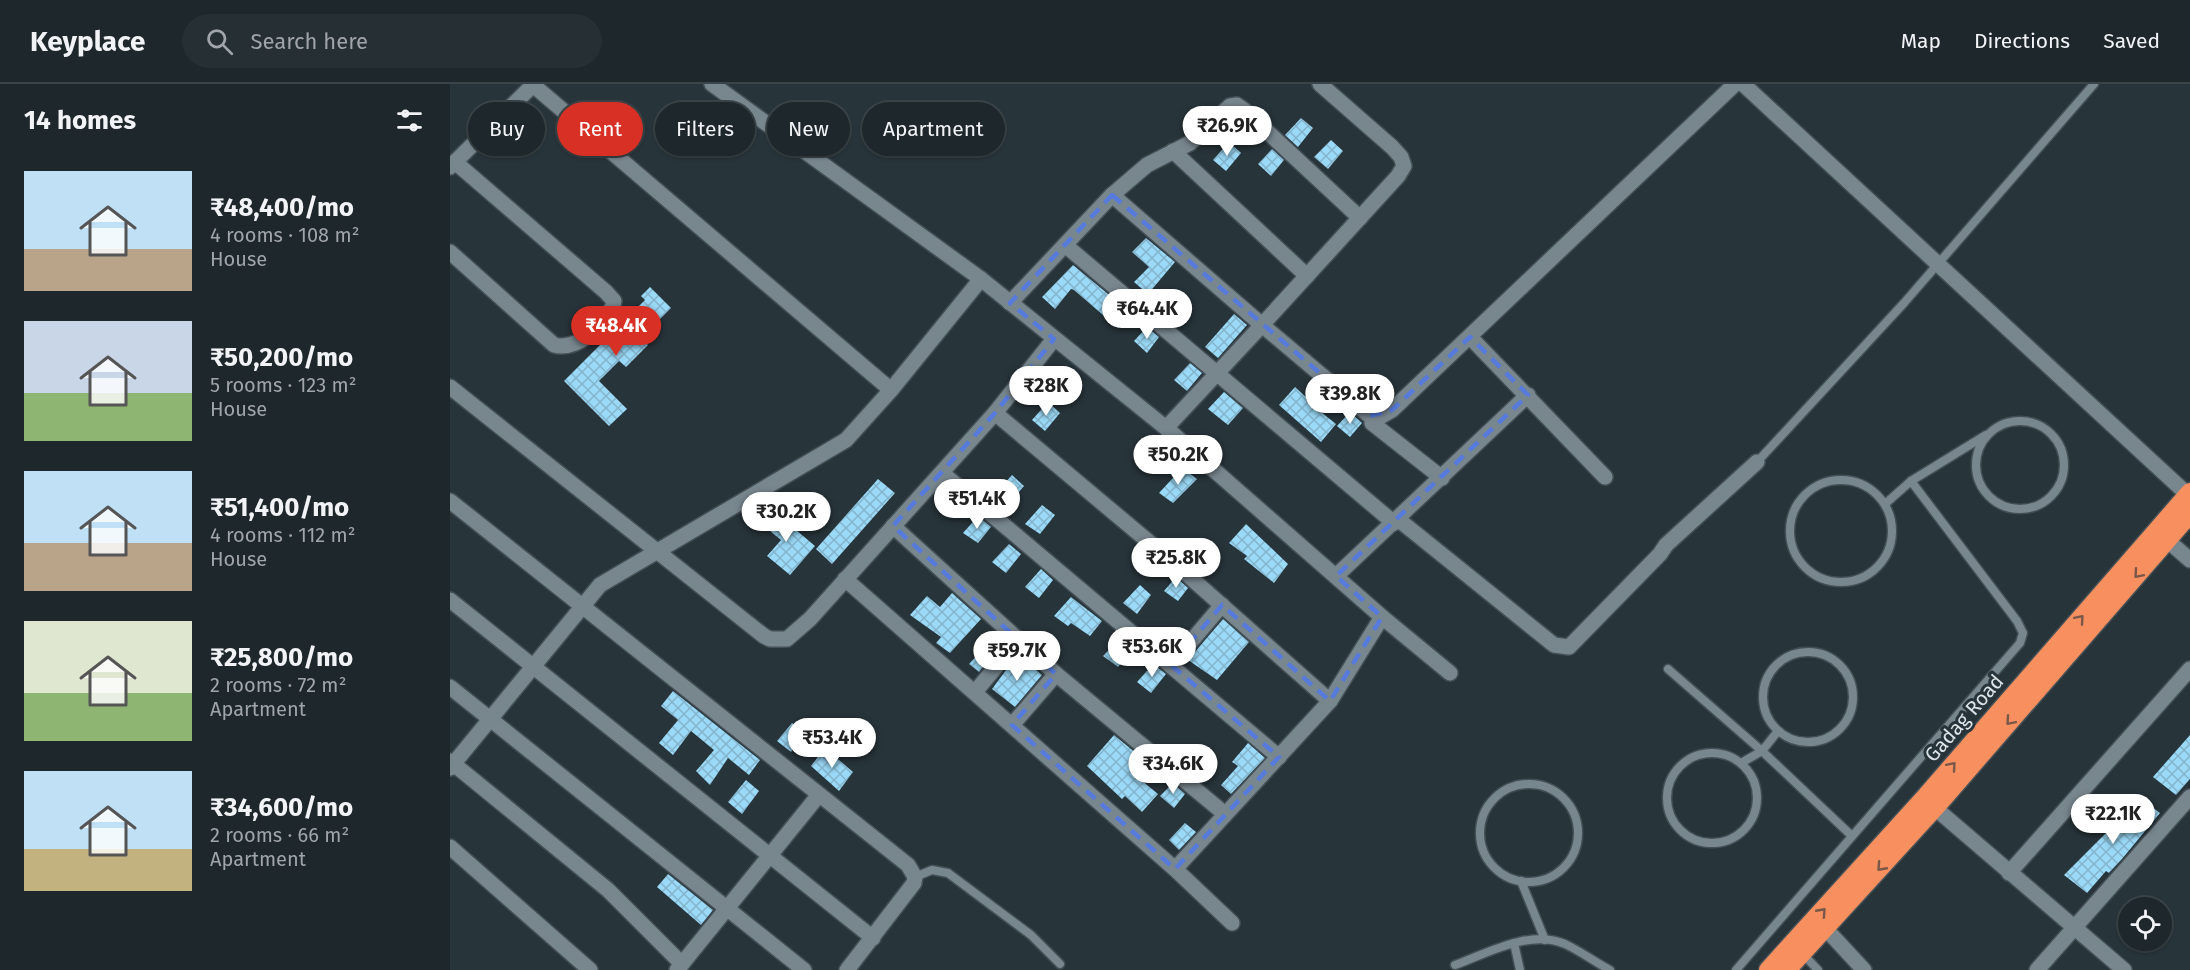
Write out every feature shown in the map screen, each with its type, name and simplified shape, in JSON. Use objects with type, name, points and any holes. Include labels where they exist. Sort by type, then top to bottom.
[{"type":"highway","name":"Gadag Road","points":[[1777,969],[1798,949],[2189,493]]},
{"type":"highway","name":"Gadag Road","points":[[1798,949],[1826,930],[2190,514]]},
{"type":"street","points":[[450,252],[554,345],[572,346],[580,341],[592,332],[614,306],[614,301],[606,292],[452,165],[533,84],[891,390]]},
{"type":"street","points":[[712,84],[981,279],[1166,428],[1382,617],[1450,673]]},
{"type":"street","points":[[1166,428],[1308,276],[1398,176],[1404,166],[1401,158],[1320,84]]},
{"type":"street","points":[[1112,195],[1370,416],[1380,417],[1392,410],[1470,337],[1735,84]]},
{"type":"street","points":[[1743,84],[1937,265],[2189,493]]},
{"type":"street","points":[[1010,303],[1112,195],[1147,165],[1190,143],[1230,106],[1237,105],[1360,218]]},
{"type":"street","points":[[1173,151],[1308,276]]},
{"type":"street","points":[[1065,245],[1394,523]]},
{"type":"street","points":[[818,796],[679,967],[608,890],[451,764],[600,585],[846,440],[891,390],[981,279]]},
{"type":"street","points":[[1470,337],[1605,477]]},
{"type":"street","points":[[450,387],[770,639],[787,639],[845,579],[995,413],[1054,339]]},
{"type":"street","points":[[1336,576],[1528,395]]},
{"type":"street","points":[[995,413],[1222,605],[1330,701]]},
{"type":"street","points":[[1372,423],[1442,478]]},
{"type":"street","points":[[1394,523],[1399,520],[1554,645],[1569,647],[1660,554],[1666,545],[1757,462]]},
{"type":"street","points":[[942,472],[1279,757]]},
{"type":"street","points":[[450,501],[818,796],[908,865],[915,877],[908,894],[847,970]]},
{"type":"street","points":[[893,526],[1056,674],[1225,813]]},
{"type":"street","points":[[2167,540],[2190,560]]},
{"type":"street","points":[[845,579],[1175,868],[1232,923]]},
{"type":"street","points":[[450,600],[873,938]]},
{"type":"street","points":[[1171,665],[1222,605]]},
{"type":"street","points":[[1175,868],[1330,701],[1382,617]]},
{"type":"street","points":[[975,692],[1019,639]]},
{"type":"street","points":[[2009,873],[2190,669]]},
{"type":"street","points":[[1012,725],[1056,674]]},
{"type":"street","points":[[450,687],[804,970]]},
{"type":"street","points":[[1935,808],[2124,970]]},
{"type":"street","points":[[2037,970],[2187,808]]},
{"type":"street","points":[[450,847],[590,970]]},
{"type":"street","points":[[1826,930],[1864,970]]},
{"type":"lane","points":[[1757,462],[1937,265],[2094,84]]},
{"type":"lane","points":[[1885,504],[1911,481],[2004,424],[2020,421],[2035,423],[2048,430],[2058,441],[2063,455],[2062,478],[2056,491],[2044,501],[2020,509],[2005,506],[1986,493],[1978,479],[1976,464],[1982,444],[1991,432]]},
{"type":"lane","points":[[1841,480],[1866,487],[1885,504],[1892,520],[1891,546],[1882,562],[1869,574],[1853,581],[1840,582],[1823,579],[1801,563],[1792,548],[1790,530],[1796,507],[1807,493],[1822,483],[1841,480]]},
{"type":"lane","points":[[1736,970],[2020,643],[2023,633],[2017,621],[1911,481]]},
{"type":"lane","points":[[1807,651],[1823,654],[1837,661],[1846,672],[1852,687],[1851,710],[1844,724],[1833,735],[1818,741],[1791,740],[1778,731],[1764,711],[1762,696],[1768,675],[1777,663],[1791,654],[1807,651]]},
{"type":"lane","points":[[1668,669],[1852,836]]},
{"type":"lane","points":[[1741,763],[1762,752],[1778,731]]},
{"type":"lane","points":[[1712,753],[1727,755],[1741,763],[1751,774],[1757,788],[1756,812],[1749,826],[1737,837],[1712,844],[1696,841],[1682,833],[1668,813],[1666,797],[1672,777],[1682,764],[1695,756],[1712,753]]},
{"type":"lane","points":[[1528,783],[1553,790],[1571,806],[1578,822],[1577,847],[1569,862],[1556,874],[1540,881],[1521,881],[1511,879],[1490,864],[1481,849],[1479,832],[1485,809],[1496,795],[1510,786],[1528,783]]},
{"type":"lane","points":[[915,877],[932,870],[948,873],[1031,935],[1060,964]]},
{"type":"lane","points":[[1521,881],[1545,940]]},
{"type":"lane","points":[[1455,965],[1514,943],[1545,940],[1564,943],[1610,970]]},
{"type":"lane","points":[[1514,943],[1520,970]]},
{"type":"lane","points":[[1798,949],[1818,970]]},
{"type":"highlighted area","points":[[1112,195],[1370,416],[1392,410],[1470,337],[1528,395],[1336,576],[1382,617],[1330,701],[1222,605],[1171,665],[1279,757],[1175,869],[1012,725],[1056,674],[893,526],[995,413],[1054,339],[1010,303]]},
{"type":"building","points":[[1301,118],[1313,128],[1298,147],[1285,135]]},
{"type":"building","points":[[1331,140],[1343,151],[1328,169],[1314,157]]},
{"type":"building","points":[[1229,142],[1241,153],[1226,171],[1213,160]]},
{"type":"building","points":[[1272,149],[1284,160],[1271,176],[1258,164]]},
{"type":"building","points":[[1146,238],[1175,262],[1148,294],[1134,282],[1149,267],[1132,252]]},
{"type":"building","points":[[1073,265],[1131,313],[1118,328],[1074,290],[1071,289],[1055,309],[1042,297]]},
{"type":"building","points":[[650,287],[671,308],[641,338],[648,345],[626,367],[619,361],[599,381],[627,409],[609,426],[564,381],[645,300],[641,296]]},
{"type":"building","points":[[1234,314],[1247,325],[1218,358],[1205,347]]},
{"type":"building","points":[[1147,327],[1159,337],[1147,353],[1134,341]]},
{"type":"building","points":[[1190,363],[1202,373],[1187,391],[1174,380]]},
{"type":"building","points":[[1295,387],[1307,398],[1306,400],[1336,424],[1321,442],[1279,405]]},
{"type":"building","points":[[1224,392],[1243,408],[1228,425],[1208,409]]},
{"type":"building","points":[[1048,402],[1060,413],[1045,431],[1032,420]]},
{"type":"building","points":[[1350,412],[1362,423],[1350,437],[1337,426]]},
{"type":"building","points":[[1182,468],[1197,479],[1173,503],[1159,493]]},
{"type":"building","points":[[1012,475],[1024,486],[1009,504],[995,494]]},
{"type":"building","points":[[878,479],[895,493],[832,564],[816,549]]},
{"type":"building","points":[[1042,505],[1055,515],[1040,534],[1025,524]]},
{"type":"building","points":[[770,508],[815,546],[790,575],[767,556],[781,540],[759,522]]},
{"type":"building","points":[[978,516],[991,527],[978,543],[963,533]]},
{"type":"building","points":[[1246,524],[1288,564],[1274,583],[1244,559],[1247,556],[1229,543]]},
{"type":"building","points":[[1009,544],[1021,554],[1006,573],[992,562]]},
{"type":"building","points":[[1041,569],[1053,580],[1039,598],[1025,587]]},
{"type":"building","points":[[1176,577],[1188,588],[1178,601],[1164,591]]},
{"type":"building","points":[[1140,585],[1151,595],[1137,614],[1123,603]]},
{"type":"building","points":[[952,593],[981,619],[950,653],[936,643],[941,637],[910,615],[927,596],[940,607]]},
{"type":"building","points":[[1071,597],[1102,621],[1090,636],[1071,623],[1068,626],[1054,616]]},
{"type":"building","points":[[1223,619],[1249,642],[1217,680],[1188,660]]},
{"type":"building","points":[[1120,638],[1133,648],[1118,667],[1103,656]]},
{"type":"building","points":[[986,646],[995,653],[979,672],[969,664]]},
{"type":"building","points":[[1022,657],[1042,675],[1015,707],[992,689],[1009,666],[1013,668]]},
{"type":"building","points":[[1153,664],[1166,674],[1151,693],[1137,682]]},
{"type":"building","points":[[673,691],[760,760],[749,775],[728,758],[710,785],[696,771],[714,750],[691,731],[673,755],[659,743],[678,720],[661,706]]},
{"type":"building","points":[[792,723],[805,733],[791,752],[777,741]]},
{"type":"building","points":[[1114,735],[1153,767],[1141,780],[1158,794],[1142,812],[1125,796],[1122,799],[1087,766]]},
{"type":"building","points":[[2190,735],[2190,779],[2176,795],[2153,777]]},
{"type":"building","points":[[1248,743],[1265,758],[1231,794],[1221,785],[1238,766],[1232,762]]},
{"type":"building","points":[[825,748],[853,772],[839,791],[811,766]]},
{"type":"building","points":[[746,780],[759,791],[742,814],[728,802]]},
{"type":"building","points":[[1173,783],[1185,794],[1174,808],[1160,796]]},
{"type":"building","points":[[2137,796],[2160,813],[2122,859],[2109,873],[2106,871],[2087,893],[2064,875],[2112,827],[2110,826]]},
{"type":"building","points":[[1185,823],[1196,832],[1179,850],[1169,840]]},
{"type":"building","points":[[668,874],[713,910],[701,925],[657,887]]}]
